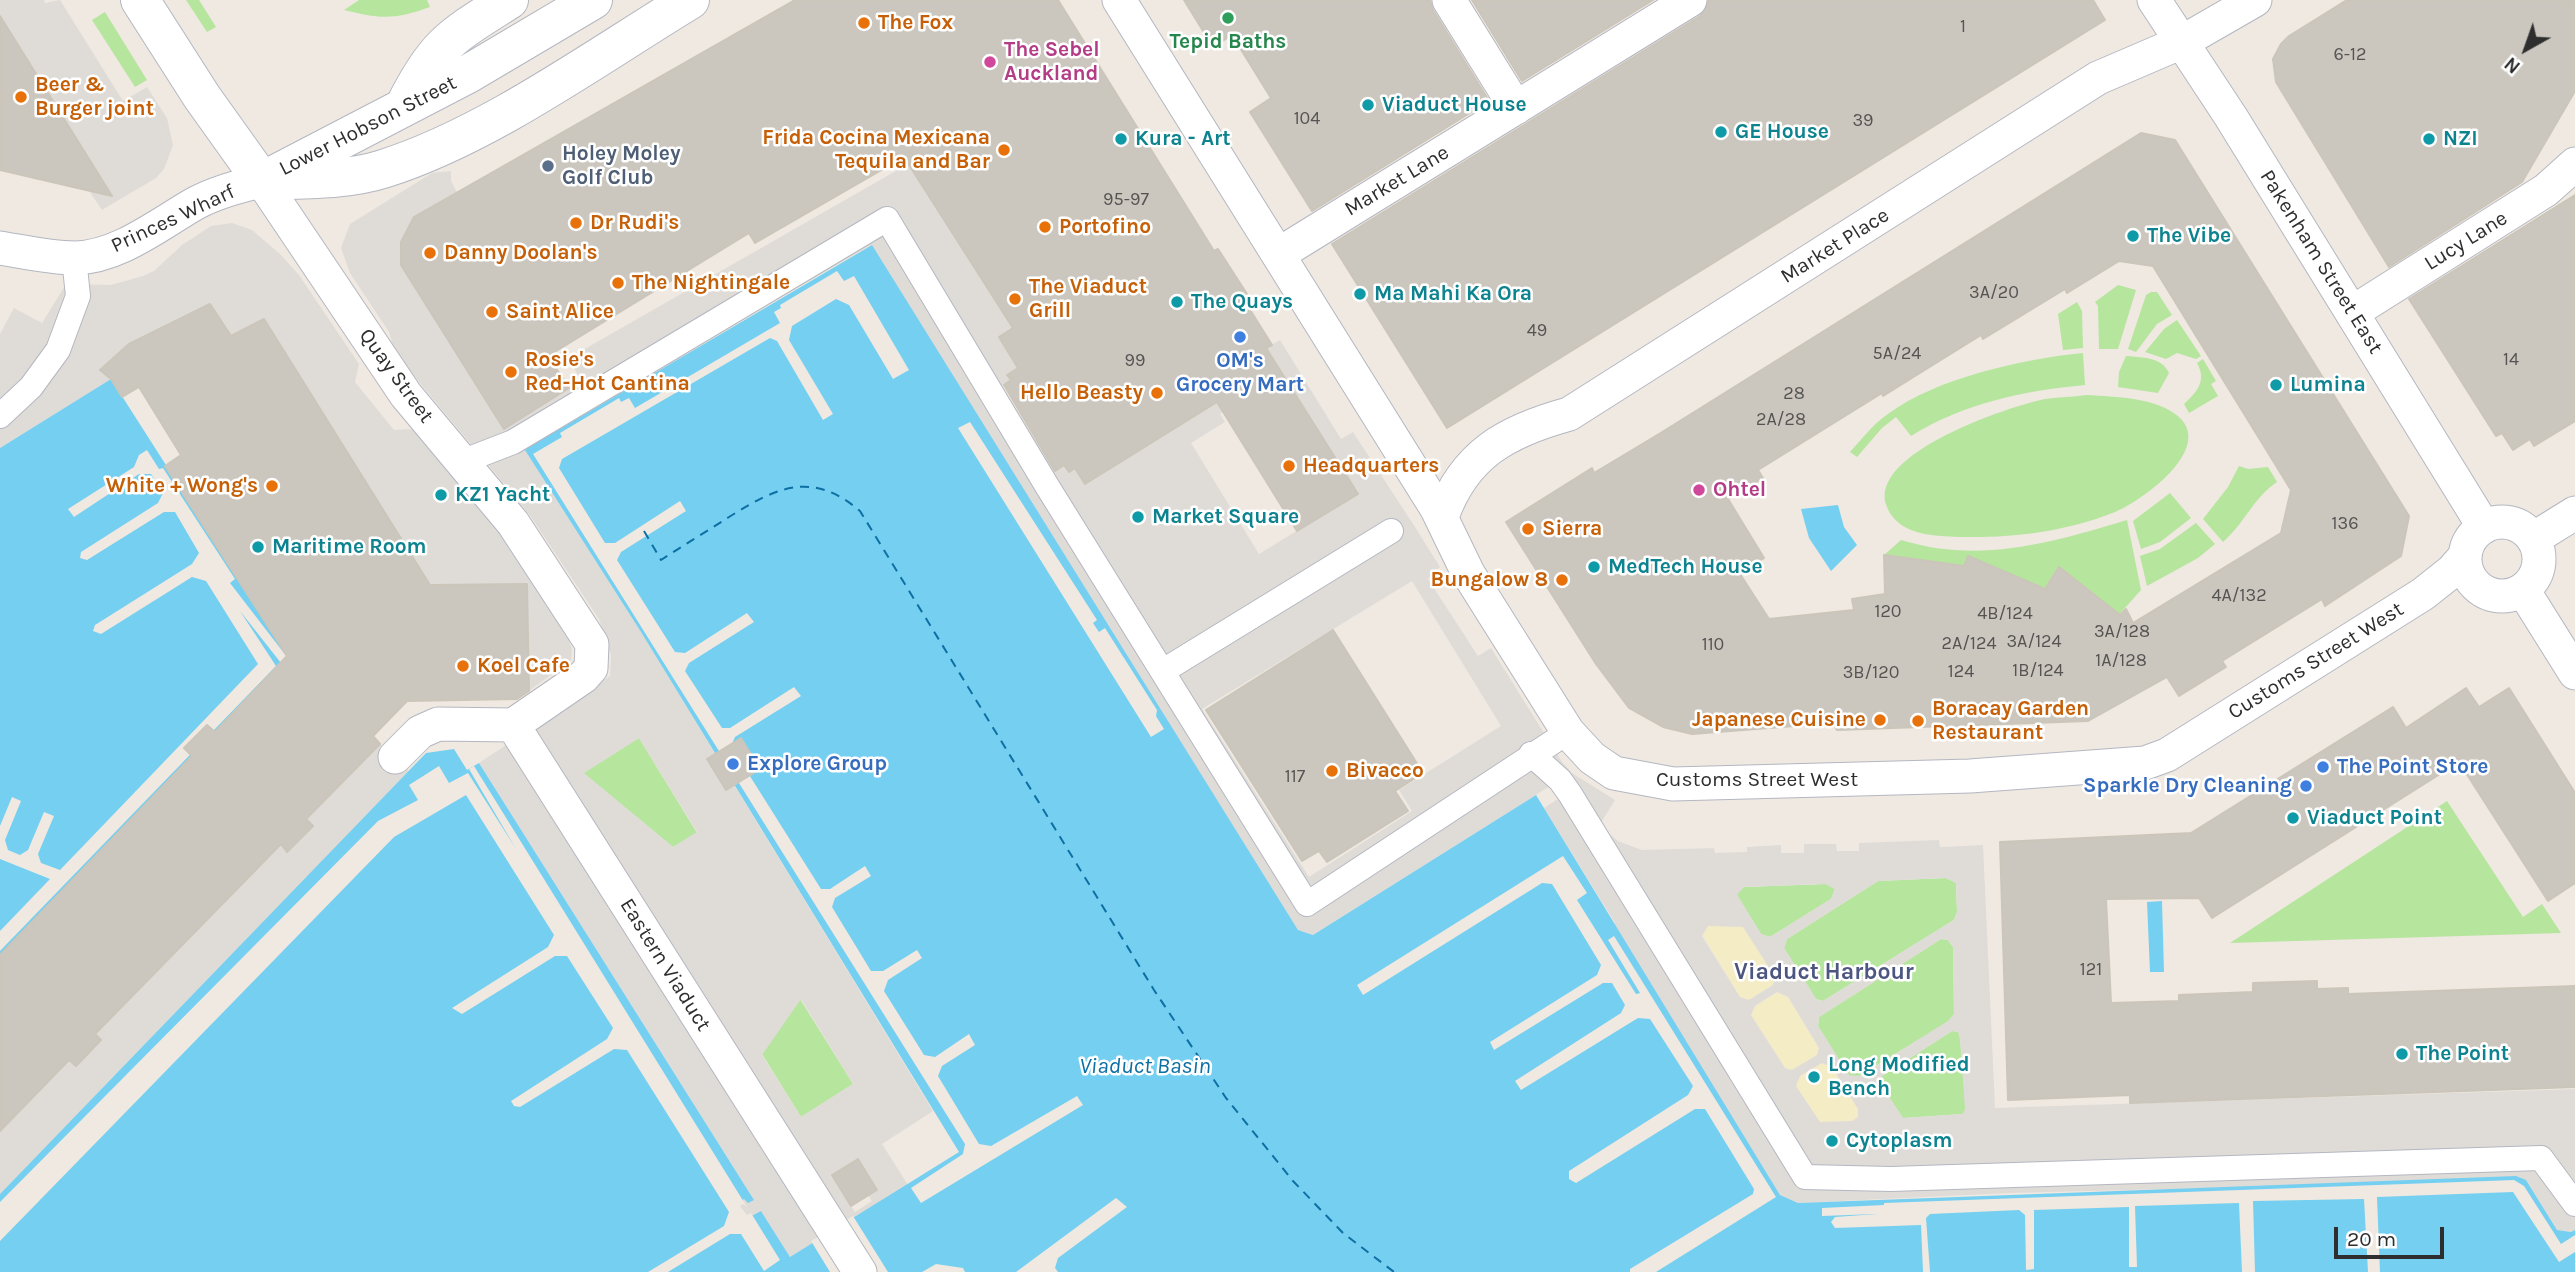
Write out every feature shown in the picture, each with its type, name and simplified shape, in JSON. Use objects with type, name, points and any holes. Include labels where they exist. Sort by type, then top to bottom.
[{"type":"main road","name":"Quay Street","points":[[140,0],[202,97],[262,181]]},
{"type":"main road","points":[[405,105],[434,53],[457,32],[509,0]]},
{"type":"main road","name":"Lower Hobson Street","points":[[262,181],[359,175],[384,169],[473,133],[690,0]]},
{"type":"main road","name":"Lower Hobson Street","points":[[262,181],[468,74],[582,6]]},
{"type":"street","name":"Customs Street West","points":[[1119,0],[1442,517],[1468,573],[1568,732],[1592,758],[1614,773],[1673,784],[1970,776],[2145,763],[2166,755],[2423,594],[2465,556]]},
{"type":"street","points":[[1449,0],[1516,108]]},
{"type":"street","name":"Market Lane","points":[[1279,254],[1690,0]]},
{"type":"street","name":"Pakenham Street East","points":[[2154,0],[2353,312],[2484,527]]},
{"type":"street","name":"Market Place","points":[[1442,517],[1452,489],[1462,473],[1473,461],[1503,440],[1530,425],[1569,414],[2098,78],[2182,42],[2255,0]]},
{"type":"street","name":"Lucy Lane","points":[[2353,312],[2546,190],[2575,164]]},
{"type":"street","name":"Princes Wharf","points":[[0,248],[75,258],[118,246],[217,193],[262,181]]},
{"type":"street","name":"Quay Street","points":[[262,181],[306,242],[407,396],[464,461],[557,586],[592,644],[591,668],[583,677],[513,725]]},
{"type":"street","points":[[464,461],[513,442],[887,219],[1307,904],[1568,732]]},
{"type":"street","points":[[0,416],[31,387],[58,350],[78,296],[75,258]]},
{"type":"street","points":[[2533,539],[2575,513]]},
{"type":"street","points":[[2505,522],[2516,525],[2533,539],[2538,549],[2537,572],[2523,590],[2500,597],[2488,594],[2470,579],[2465,556],[2468,544],[2484,527],[2505,522]]},
{"type":"street","points":[[1163,671],[1391,531]]},
{"type":"street","points":[[2523,590],[2575,673]]},
{"type":"street","points":[[395,757],[420,732],[438,724],[513,725]]},
{"type":"street","name":"Eastern Viaduct","points":[[513,725],[860,1272]]},
{"type":"street","points":[[1531,754],[1560,780],[1570,794],[1805,1177],[1891,1179],[2541,1158],[2575,1205]]},
{"type":"green space","points":[[186,0],[199,0],[216,27],[207,32]]},
{"type":"green space","points":[[359,0],[427,0],[430,7],[387,17],[344,10]]},
{"type":"green space","points":[[105,12],[147,80],[135,87],[92,20]]},
{"type":"green space","points":[[2118,285],[2136,290],[2118,349],[2099,349],[2098,306],[2095,302]]},
{"type":"green space","points":[[2157,292],[2172,315],[2157,324],[2136,352],[2128,349],[2146,295]]},
{"type":"green space","points":[[2077,302],[2082,311],[2083,348],[2063,350],[2058,314]]},
{"type":"green space","points":[[2177,320],[2201,356],[2196,359],[2177,353],[2166,359],[2145,352],[2164,329]]},
{"type":"green space","points":[[2083,353],[2085,385],[1995,400],[1952,415],[1911,436],[1896,417],[1882,428],[1857,457],[1850,452],[1883,418],[1930,390],[2008,365]]},
{"type":"green space","points":[[2126,356],[2151,359],[2166,367],[2169,373],[2158,393],[2118,387],[2119,372]]},
{"type":"green space","points":[[2203,359],[2216,381],[2211,384],[2218,396],[2189,413],[2184,404],[2199,386],[2201,375],[2197,363]]},
{"type":"green space","points":[[2087,395],[2135,399],[2159,405],[2179,417],[2187,430],[2188,444],[2170,472],[2156,486],[2127,506],[2096,519],[2058,529],[2000,536],[1960,537],[1928,534],[1908,529],[1892,516],[1887,507],[1886,487],[1897,469],[1918,451],[1974,422],[2002,411],[2045,399]]},
{"type":"green space","points":[[2239,466],[2248,469],[2268,467],[2277,482],[2262,495],[2223,542],[2203,519],[2228,487]]},
{"type":"green space","points":[[2170,493],[2191,518],[2160,542],[2141,549],[2133,521]]},
{"type":"green space","points":[[2127,520],[2141,590],[2107,628],[2095,596],[2059,567],[2041,596],[2022,579],[1968,556],[1964,566],[1884,555],[1901,540],[1959,550],[2015,548]]},
{"type":"green space","points":[[2196,523],[2215,544],[2198,558],[2147,586],[2140,556],[2160,549]]},
{"type":"green space","points":[[639,738],[697,833],[673,847],[583,773]]},
{"type":"green space","points":[[2447,801],[2523,917],[2542,904],[2561,933],[2230,943]]},
{"type":"green space","points":[[1946,878],[1956,883],[1957,912],[1954,920],[1823,1001],[1816,999],[1784,948],[1787,939],[1878,881]]},
{"type":"green space","points":[[1826,884],[1835,889],[1831,899],[1770,937],[1761,934],[1737,895],[1737,891],[1744,887]]},
{"type":"green space","points":[[1941,939],[1948,940],[1953,947],[1954,1014],[1949,1021],[1859,1076],[1849,1076],[1818,1026],[1819,1017]]},
{"type":"green space","points":[[800,999],[853,1084],[801,1117],[762,1054]]},
{"type":"green space","points":[[1952,1031],[1959,1032],[1966,1109],[1963,1114],[1903,1118],[1881,1085],[1882,1076]]},
{"type":"sand","points":[[1742,925],[1775,977],[1773,985],[1749,1000],[1740,997],[1702,934],[1708,926]]},
{"type":"sand","points":[[1778,992],[1788,997],[1819,1048],[1817,1055],[1792,1071],[1785,1068],[1751,1015],[1755,1006]]},
{"type":"sand","points":[[1822,1063],[1832,1067],[1858,1109],[1858,1117],[1852,1121],[1820,1122],[1796,1086],[1800,1076]]},
{"type":"shaded area","points":[[0,0],[44,0],[45,3],[60,0],[123,101],[147,87],[167,118],[173,145],[164,169],[156,178],[102,210],[89,191],[112,196],[0,16]]},
{"type":"shaded area","points":[[908,164],[1013,328],[1000,337],[1018,368],[1007,374],[1011,380],[1002,386],[1055,471],[1280,340],[1341,439],[1353,432],[1415,527],[1440,567],[1428,579],[1478,656],[1491,648],[1562,762],[1572,773],[1615,800],[1599,826],[1618,841],[1642,850],[1714,848],[1715,853],[1747,852],[1747,847],[1781,845],[1781,853],[1804,853],[1804,844],[1836,844],[1837,851],[1859,851],[1859,843],[1939,840],[1940,847],[1983,845],[1995,1108],[2575,1089],[2575,1230],[2557,1230],[2526,1180],[2011,1193],[1798,1203],[1780,1195],[1612,925],[1615,923],[1544,808],[1558,799],[1550,786],[1313,935],[1298,930],[871,245],[523,447],[641,632],[933,1111],[882,1144],[908,1185],[790,1257],[761,1211],[746,1219],[735,1205],[744,1199],[754,1200],[479,763],[610,676],[611,655],[599,619],[529,514],[395,353],[389,332],[350,273],[341,248],[350,224],[432,173],[451,171],[451,181],[458,194],[401,241],[401,265],[504,429],[580,380],[569,358]],"holes":[[[1283,375],[1357,494],[1259,554],[1191,443],[1225,422],[1220,414]],[[1412,581],[1501,726],[1399,790],[1412,811],[1309,877],[1202,709]],[[639,738],[697,832],[673,847],[584,773]],[[1946,878],[1956,883],[1957,912],[1954,920],[1823,1001],[1816,999],[1784,948],[1787,939],[1878,881]],[[1826,884],[1835,889],[1831,899],[1770,937],[1761,934],[1737,895],[1744,887]],[[1708,926],[1743,927],[1775,977],[1773,985],[1749,1000],[1740,997],[1702,936]],[[1941,939],[1948,940],[1953,947],[1954,1014],[1948,1021],[1860,1076],[1849,1075],[1818,1026],[1819,1017]],[[1777,992],[1788,997],[1819,1048],[1817,1055],[1792,1070],[1785,1068],[1751,1015],[1755,1006]],[[801,999],[853,1084],[801,1117],[762,1055]],[[1952,1031],[1958,1032],[1965,1109],[1963,1114],[1903,1118],[1881,1085],[1882,1076]],[[1822,1063],[1832,1067],[1858,1109],[1858,1117],[1852,1121],[1820,1122],[1796,1086],[1800,1076]],[[858,1159],[877,1189],[868,1195],[872,1201],[855,1212],[832,1175]]]},
{"type":"shaded area","points":[[232,223],[252,230],[299,275],[359,364],[355,382],[394,430],[414,429],[488,516],[538,584],[572,649],[571,660],[529,691],[527,584],[413,586],[415,561],[264,318],[221,344],[199,309],[129,344],[100,370],[111,379],[0,448],[0,334],[14,308],[42,323],[66,284],[111,285],[143,276],[154,271],[182,245],[211,226]]},
{"type":"shaded area","points":[[380,744],[409,771],[0,1194],[0,1131],[69,1060],[76,1066],[95,1034],[281,844],[287,851],[313,826],[306,819]]},
{"type":"water","name":"Viaduct Basin","points":[[872,245],[1298,930],[1313,935],[1536,795],[1780,1195],[1798,1203],[2516,1176],[2526,1180],[2557,1230],[2575,1230],[2575,1272],[965,1272],[963,1268],[936,1264],[922,1272],[0,1272],[0,1194],[426,753],[454,749],[467,770],[479,763],[754,1200],[748,1203],[744,1199],[735,1205],[746,1219],[761,1211],[790,1257],[959,1152],[641,632],[523,447],[558,430]]},
{"type":"water","points":[[111,379],[288,656],[0,955],[0,448]]},
{"type":"water","points":[[1838,505],[1844,527],[1857,545],[1831,571],[1809,538],[1801,509]]},
{"type":"water","points":[[2162,901],[2164,972],[2150,972],[2147,902]]},
{"type":"pier","points":[[837,271],[844,281],[854,276],[909,370],[893,379],[849,305],[836,299],[792,326],[789,340],[833,414],[823,420],[777,341],[770,338],[562,459],[559,468],[605,543],[615,543],[680,501],[686,511],[621,552],[617,560],[675,652],[685,653],[747,613],[754,622],[689,663],[685,671],[722,728],[730,728],[794,687],[801,696],[735,737],[731,746],[821,889],[830,889],[865,866],[871,876],[835,898],[832,907],[871,971],[883,971],[917,950],[922,958],[888,980],[884,991],[924,1055],[935,1057],[969,1034],[975,1045],[942,1066],[938,1076],[979,1144],[991,1146],[1077,1096],[1083,1105],[921,1203],[911,1188],[963,1154],[965,1144],[533,454],[562,437],[560,433],[619,398],[621,402],[629,398],[635,408],[780,323],[774,312],[781,308],[780,305]]},
{"type":"pier","points":[[970,422],[1097,620],[1093,623],[1099,632],[1105,628],[1157,710],[1156,716],[1164,729],[1151,737],[958,428]]},
{"type":"pier","points":[[147,450],[159,469],[163,468],[235,579],[230,583],[287,657],[281,663],[240,611],[276,666],[0,951],[0,931],[50,879],[0,859],[0,826],[12,797],[21,801],[5,840],[8,850],[20,855],[28,850],[44,812],[54,816],[38,854],[41,863],[60,870],[258,664],[206,581],[192,577],[101,634],[93,631],[95,625],[192,564],[199,553],[175,512],[164,512],[87,560],[80,558],[81,552],[158,503],[163,493],[151,474],[139,474],[74,517],[68,509],[134,467],[139,455]]},
{"type":"pier","points":[[439,766],[449,783],[468,773],[516,849],[469,769],[474,766],[747,1207],[743,1204],[740,1206],[747,1215],[751,1213],[780,1260],[764,1271],[741,1234],[730,1234],[668,1272],[648,1272],[724,1226],[729,1212],[627,1050],[614,1049],[520,1107],[514,1106],[511,1101],[607,1039],[613,1028],[567,956],[555,956],[462,1014],[452,1008],[548,947],[554,935],[466,795],[394,837],[0,1241],[0,1202],[378,821],[418,800],[409,785]]},
{"type":"pier","points":[[1563,856],[1587,893],[1577,900],[1636,994],[1640,993],[1608,940],[1614,936],[1776,1197],[1656,1272],[1630,1272],[1630,1269],[1753,1194],[1754,1189],[1705,1109],[1695,1109],[1576,1183],[1569,1179],[1569,1171],[1688,1095],[1693,1086],[1650,1019],[1638,1018],[1521,1090],[1515,1081],[1621,1013],[1625,1005],[1612,983],[1603,983],[1494,1050],[1490,1042],[1597,975],[1601,965],[1552,884],[1542,883],[1363,995],[1357,985]]},
{"type":"pier","points":[[2514,1180],[2524,1186],[2561,1244],[2575,1235],[2575,1252],[2559,1262],[2513,1192],[2377,1197],[2380,1272],[2368,1272],[2364,1199],[2253,1201],[2255,1272],[2242,1272],[2239,1203],[2135,1206],[2137,1267],[2129,1267],[2129,1207],[2034,1210],[2034,1269],[2026,1270],[2025,1215],[2019,1210],[1930,1214],[1926,1218],[1930,1272],[1923,1272],[1921,1225],[1835,1228],[1831,1222],[1835,1217],[1877,1214],[1822,1216],[1822,1208],[1884,1203]]},
{"type":"pier","points":[[1116,1198],[1127,1207],[1058,1258],[1055,1268],[1058,1272],[1016,1272]]},
{"type":"pier","points":[[853,1216],[888,1272],[830,1272],[811,1241]]},
{"type":"building","points":[[795,0],[1058,0],[1214,251],[1218,249],[1247,294],[1242,297],[1272,345],[1266,348],[1358,494],[1297,531],[1217,402],[1085,484],[1075,468],[1069,472],[1064,465],[1055,471],[1004,385],[1011,380],[1007,375],[1018,368],[999,337],[1013,328],[904,157],[755,243],[749,233],[548,356],[569,388],[504,429],[401,265],[401,242],[414,217]]},
{"type":"building","name":"Viaduct House","points":[[1184,0],[1430,0],[1433,10],[1489,101],[1312,211],[1250,112],[1271,98],[1232,35],[1213,47]]},
{"type":"building","points":[[1472,0],[1653,0],[1522,81]]},
{"type":"building","name":"GE House","points":[[1709,0],[2093,0],[2105,20],[1447,428],[1332,244],[1700,16]]},
{"type":"building","name":"NZI","points":[[2347,0],[2575,0],[2575,91],[2522,182],[2389,267],[2276,82],[2273,59],[2281,44],[2289,36]]},
{"type":"building","points":[[0,16],[112,196],[0,170]]},
{"type":"building","points":[[2141,133],[2175,140],[2409,516],[2401,556],[2325,606],[2322,599],[2222,661],[2226,667],[2179,696],[2167,677],[2088,721],[1837,730],[1833,723],[1692,734],[1663,727],[1629,708],[1596,664],[1506,522],[1592,468],[1594,473]],"holes":[[[2119,261],[2153,266],[2291,490],[2281,533],[2133,623],[2126,609],[2120,615],[2059,567],[2045,589],[1968,556],[1964,566],[1884,555],[1885,594],[1852,599],[1854,610],[1769,619],[1740,574],[1764,558],[1728,499],[1763,478],[1758,470],[1981,335],[1983,339],[2065,289],[2067,293]]]},
{"type":"building","points":[[2575,195],[2575,421],[2534,446],[2530,439],[2513,450],[2502,433],[2496,436],[2409,299]]},
{"type":"building","points":[[210,304],[231,336],[264,319],[430,585],[527,584],[529,691],[517,699],[407,701],[373,736],[380,744],[306,819],[313,826],[287,852],[281,844],[95,1034],[101,1040],[76,1066],[69,1060],[0,1131],[0,955],[192,756],[184,748],[207,725],[215,732],[287,656],[165,466],[181,455],[139,387],[122,397],[111,379],[100,370],[129,344]]},
{"type":"building","points":[[1333,630],[1423,773],[1395,791],[1408,811],[1327,862],[1319,851],[1302,861],[1206,710]]},
{"type":"building","points":[[2466,688],[2479,707],[2509,688],[2575,793],[2575,883],[2548,901],[2459,762],[2212,918],[2199,898],[2106,899],[2111,1003],[2179,1001],[2179,995],[2253,992],[2253,983],[2317,981],[2317,989],[2348,988],[2348,994],[2575,986],[2575,1087],[2130,1103],[2130,1095],[2008,1100],[2000,842],[2191,833],[2393,707],[2406,728]]},
{"type":"building","name":"Explore Group","points":[[741,738],[760,769],[726,790],[707,759]]},
{"type":"building","points":[[858,1159],[877,1190],[851,1206],[832,1175]]},
{"type":"ferry route","points":[[644,531],[661,560],[746,506],[794,487],[826,490],[843,498],[860,511],[1154,990],[1226,1098],[1293,1181],[1343,1233],[1394,1272]]},
{"type":"place","name":"Tepid Baths","points":[[1228,18]]},
{"type":"place","name":"The Fox","points":[[864,23]]},
{"type":"place","name":"The Sebel Auckland","points":[[990,62]]},
{"type":"place","name":"Beer & Burger joint","points":[[21,97]]},
{"type":"place","name":"Viaduct House","points":[[1368,105]]},
{"type":"place","name":"GE House","points":[[1721,132]]},
{"type":"place","name":"Kura - Art","points":[[1121,139]]},
{"type":"place","name":"NZI","points":[[2429,139]]},
{"type":"place","name":"Frida Cocina Mexicana Tequila and Bar","points":[[1004,150]]},
{"type":"place","name":"Holey Moley Golf Club","points":[[548,166]]},
{"type":"place","name":"Dr Rudi's","points":[[576,223]]},
{"type":"place","name":"Portofino","points":[[1045,227]]},
{"type":"place","name":"The Vibe","points":[[2133,236]]},
{"type":"place","name":"Danny Doolan's","points":[[430,253]]},
{"type":"place","name":"The Nightingale","points":[[618,283]]},
{"type":"place","name":"Ma Mahi Ka Ora","points":[[1360,294]]},
{"type":"place","name":"The Viaduct Grill","points":[[1015,299]]},
{"type":"place","name":"The Quays","points":[[1177,302]]},
{"type":"place","name":"Saint Alice","points":[[492,312]]},
{"type":"place","name":"OM's Grocery Mart","points":[[1240,337]]},
{"type":"place","name":"Rosie's Red-Hot Cantina","points":[[511,372]]},
{"type":"place","name":"Lumina","points":[[2276,385]]},
{"type":"place","name":"Hello Beasty","points":[[1157,393]]},
{"type":"place","name":"Headquarters","points":[[1289,466]]},
{"type":"place","name":"White + Wong's","points":[[272,486]]},
{"type":"place","name":"Ohtel","points":[[1699,490]]},
{"type":"place","name":"KZ1 Yacht","points":[[441,495]]},
{"type":"place","name":"Market Square","points":[[1138,517]]},
{"type":"place","name":"Sierra","points":[[1528,529]]},
{"type":"place","name":"Maritime Room","points":[[258,547]]},
{"type":"place","name":"MedTech House","points":[[1594,567]]},
{"type":"place","name":"Bungalow 8","points":[[1562,580]]},
{"type":"place","name":"Koel Cafe","points":[[463,666]]},
{"type":"place","name":"Japanese Cuisine","points":[[1880,720]]},
{"type":"place","name":"Boracay Garden Restaurant","points":[[1918,721]]},
{"type":"place","name":"Explore Group","points":[[733,764]]},
{"type":"place","name":"The Point Store","points":[[2323,767]]},
{"type":"place","name":"Bivacco","points":[[1332,771]]},
{"type":"place","name":"Sparkle Dry Cleaning","points":[[2306,786]]},
{"type":"place","name":"Viaduct Point","points":[[2293,818]]},
{"type":"place","name":"The Point","points":[[2402,1054]]},
{"type":"place","name":"Long Modified Bench","points":[[1814,1077]]},
{"type":"place","name":"Cytoplasm","points":[[1832,1141]]},
{"type":"district","name":"Viaduct Harbour","points":[[1824,972]]}]
